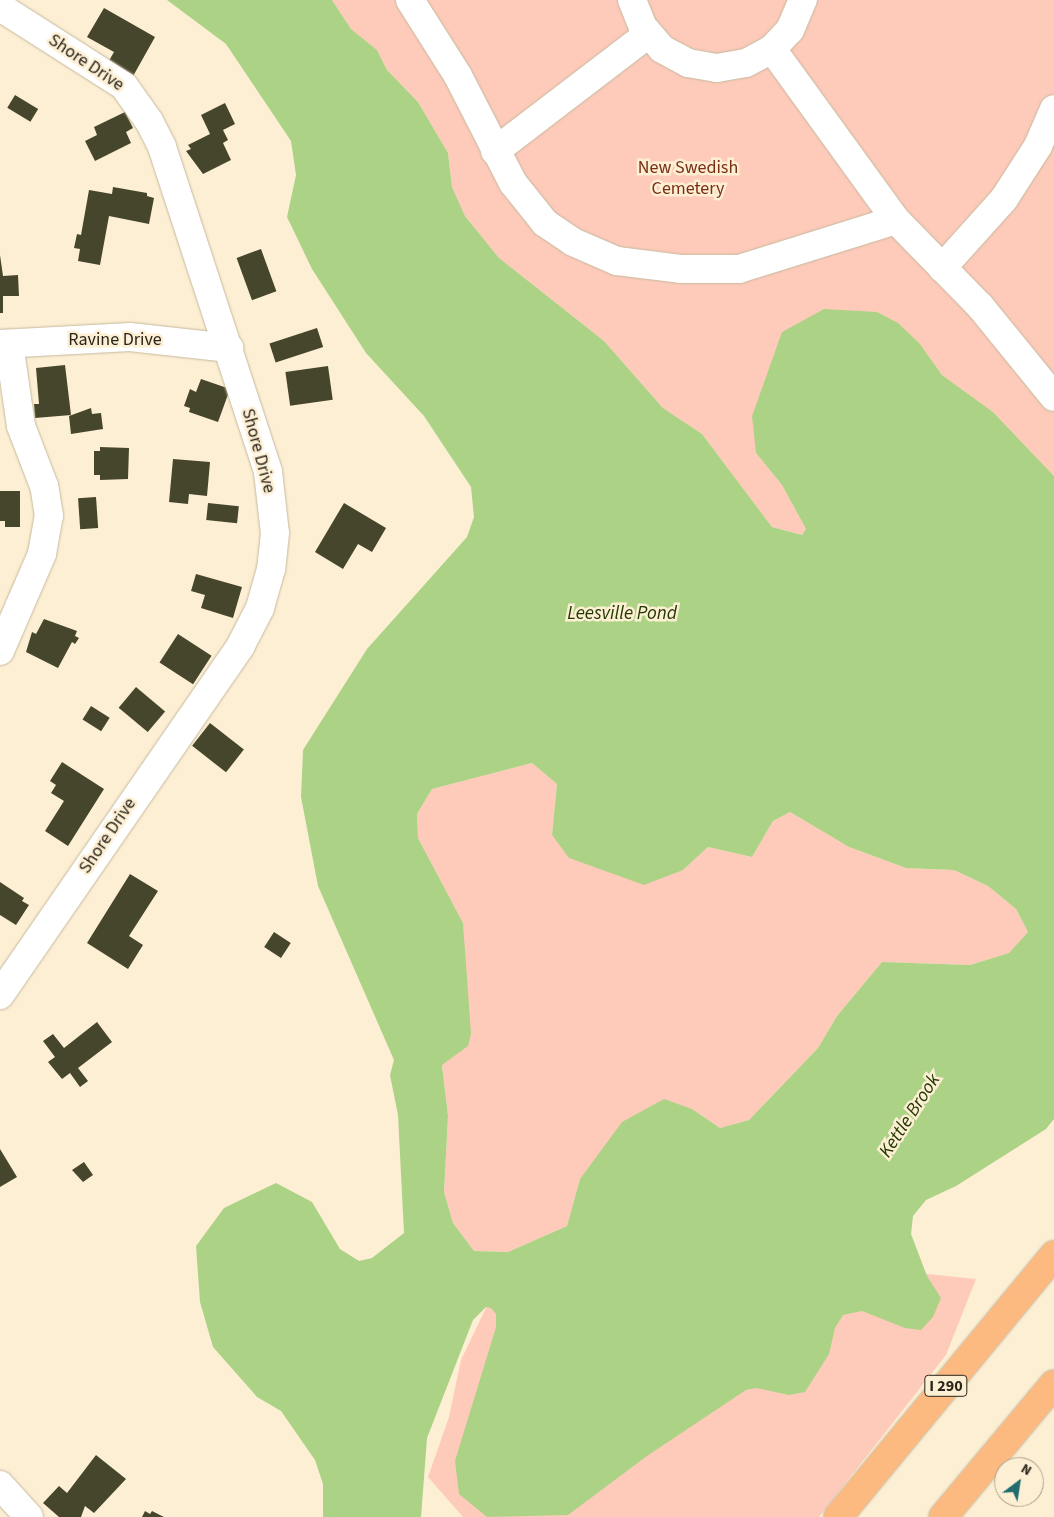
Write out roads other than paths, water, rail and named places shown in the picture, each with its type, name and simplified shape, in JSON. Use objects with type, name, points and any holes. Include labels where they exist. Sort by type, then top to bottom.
[{"type":"highway","name":"I 290","points":[[838,1517],[1054,1255]]},
{"type":"highway","points":[[944,1517],[1054,1384]]},
{"type":"street","points":[[410,0],[458,76],[513,183],[546,222],[573,242],[617,261],[681,269],[739,269],[896,220]]},
{"type":"street","points":[[632,0],[648,34],[670,54],[707,68],[737,66],[772,49],[790,30],[802,0]]},
{"type":"street","name":"Shore Drive","points":[[0,7],[124,86],[138,103],[162,147],[268,472],[275,533],[271,569],[260,608],[240,647],[0,995]]},
{"type":"street","points":[[496,151],[648,34]]},
{"type":"street","points":[[772,49],[896,220],[995,323],[1054,397]]},
{"type":"street","points":[[942,268],[1013,187],[1054,109]]},
{"type":"street","name":"Ravine Drive","points":[[5,344],[130,337],[229,348]]},
{"type":"street","points":[[0,652],[42,554],[49,516],[44,486],[21,426],[5,344]]},
{"type":"water","name":"Leesville Pond","points":[[167,0],[332,0],[351,29],[377,50],[387,70],[418,102],[448,153],[452,187],[465,216],[499,258],[604,341],[663,408],[702,434],[772,527],[802,535],[806,529],[782,485],[756,453],[752,416],[782,332],[824,309],[877,312],[898,323],[920,344],[942,375],[993,412],[1054,476],[1054,1119],[1046,1129],[956,1186],[926,1200],[913,1216],[911,1234],[927,1276],[941,1298],[933,1317],[921,1330],[905,1328],[862,1311],[843,1315],[835,1328],[829,1354],[805,1392],[789,1395],[756,1388],[746,1390],[647,1456],[568,1515],[487,1517],[459,1494],[455,1461],[496,1327],[496,1314],[491,1308],[486,1307],[473,1320],[427,1438],[421,1517],[323,1517],[323,1484],[315,1460],[281,1411],[257,1397],[213,1347],[200,1302],[196,1246],[224,1208],[276,1183],[312,1202],[340,1249],[359,1261],[372,1258],[404,1233],[398,1115],[390,1075],[394,1060],[318,886],[301,797],[303,750],[367,649],[467,537],[474,517],[471,487],[424,416],[366,353],[312,269],[287,217],[296,175],[291,141],[226,44]],"holes":[[[532,763],[557,784],[552,835],[569,858],[644,885],[683,870],[708,847],[752,857],[773,821],[790,812],[849,847],[906,868],[954,870],[988,886],[1016,909],[1028,932],[1009,953],[970,965],[882,962],[837,1016],[818,1048],[749,1120],[720,1128],[692,1109],[664,1099],[622,1122],[580,1179],[567,1226],[508,1252],[474,1251],[453,1223],[444,1192],[448,1116],[442,1065],[468,1046],[471,1034],[463,923],[418,838],[417,814],[432,789]]]},
{"type":"park label","name":"New Swedish Cemetery","points":[[688,179]]},
{"type":"water label","name":"Kettle Brook","points":[[910,1116]]}]
